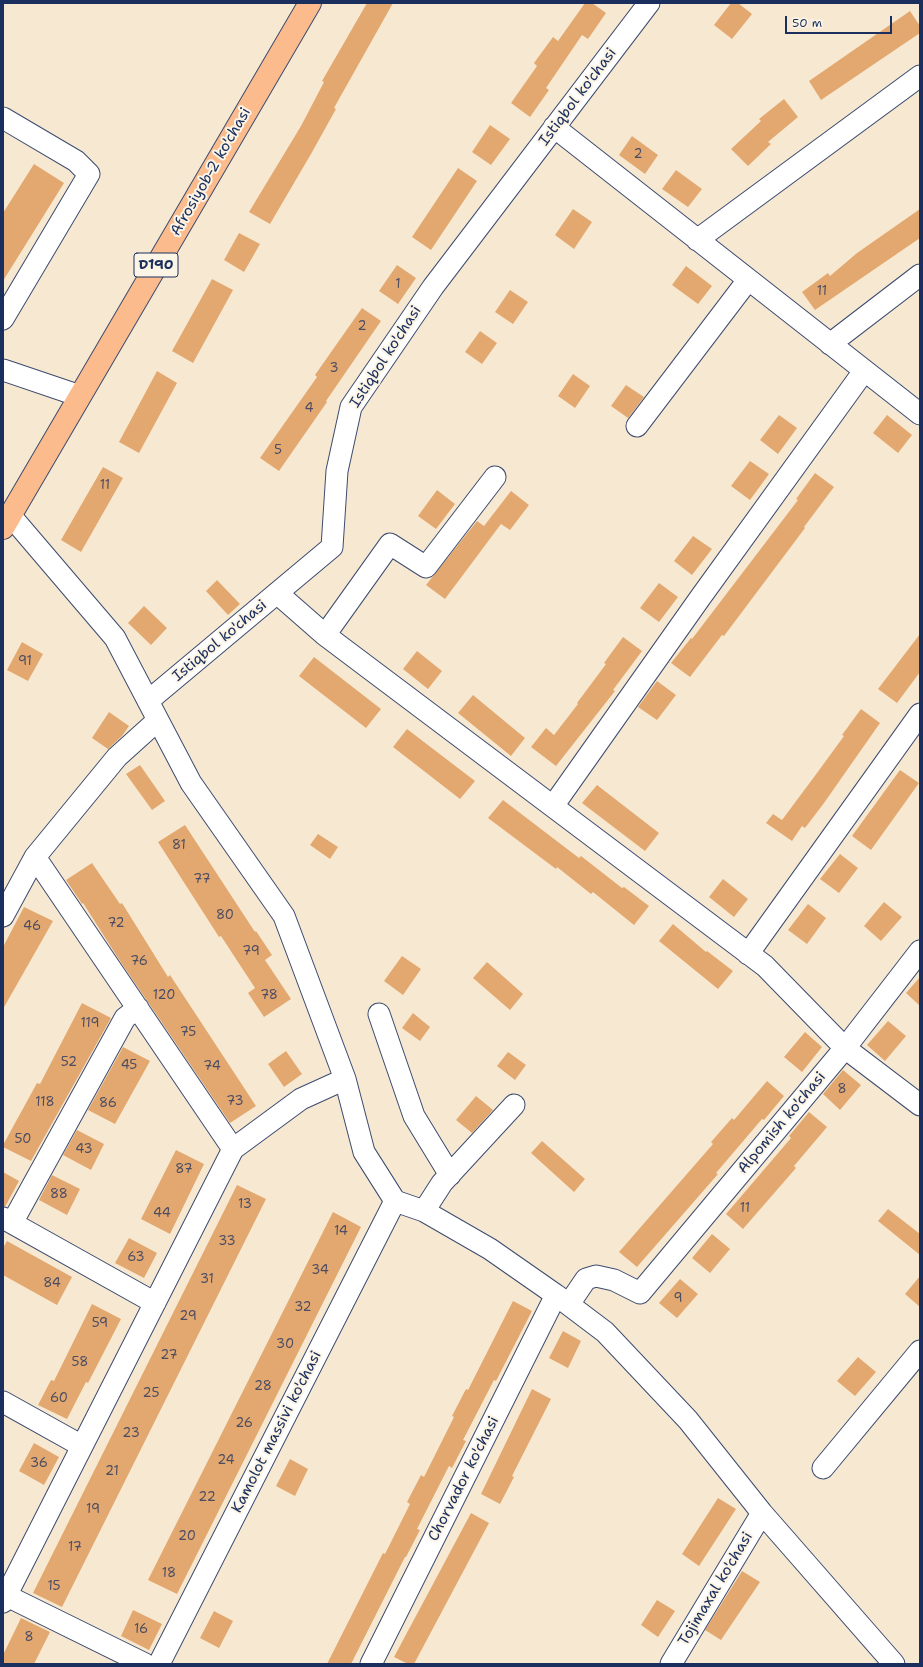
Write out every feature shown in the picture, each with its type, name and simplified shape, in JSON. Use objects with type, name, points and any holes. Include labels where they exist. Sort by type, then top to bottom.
[{"type":"main road","name":"Afrosiyob-2 ko'chasi","points":[[7,521],[310,3]]},
{"type":"street","name":"Istiqbol ko'chasi","points":[[148,701],[332,547],[337,471],[351,407],[433,287],[649,3]]},
{"type":"street","points":[[698,240],[920,76]]},
{"type":"street","points":[[3,118],[76,161],[89,174],[3,319]]},
{"type":"street","points":[[554,128],[920,414]]},
{"type":"street","points":[[830,344],[920,275]]},
{"type":"street","points":[[637,426],[748,280]]},
{"type":"street","points":[[3,370],[80,396]]},
{"type":"street","points":[[553,806],[700,598],[864,371]]},
{"type":"street","points":[[325,635],[390,544],[426,567],[496,477]]},
{"type":"street","points":[[7,521],[115,638],[191,783],[284,916],[345,1080],[364,1152],[395,1201],[437,1191],[514,1105]]},
{"type":"street","points":[[277,593],[325,635],[748,954],[766,966],[845,1048],[920,1105]]},
{"type":"street","points":[[748,954],[920,714]]},
{"type":"street","points":[[3,916],[35,857],[117,757],[158,720]]},
{"type":"street","points":[[35,857],[233,1149]]},
{"type":"street","name":"Alpomish ko'chasi","points":[[572,1293],[596,1276],[614,1280],[640,1293],[845,1048],[920,951]]},
{"type":"street","points":[[138,1008],[125,1018],[7,1221],[155,1303]]},
{"type":"street","points":[[379,1014],[414,1116],[437,1191],[490,1250],[572,1293],[605,1332],[688,1420],[762,1513],[894,1664]]},
{"type":"street","points":[[145,1664],[4,1597],[233,1149],[301,1099],[345,1080]]},
{"type":"street","name":"Kamolot massivi ko'chasi","points":[[159,1664],[395,1201]]},
{"type":"street","name":"Chorvador ko'chasi","points":[[371,1664],[572,1293]]},
{"type":"street","points":[[823,1468],[920,1351]]},
{"type":"street","points":[[3,1402],[82,1446]]},
{"type":"street","name":"Tojimaxal ko'chasi","points":[[671,1664],[762,1513]]},
{"type":"building","points":[[367,3],[393,3],[334,108],[336,109],[311,154],[270,224],[249,212],[301,126],[324,82],[322,81]]},
{"type":"building","points":[[585,3],[592,3],[606,13],[588,39],[582,35],[546,88],[549,90],[530,117],[511,103],[537,66],[534,63],[553,37],[558,41]]},
{"type":"building","points":[[731,3],[738,3],[752,14],[732,39],[714,25]]},
{"type":"building","points":[[910,11],[920,26],[920,33],[821,100],[809,81]]},
{"type":"building","points":[[784,99],[798,117],[768,142],[771,144],[748,166],[731,149],[761,121],[759,119]]},
{"type":"building","points":[[490,125],[510,139],[491,165],[472,152]]},
{"type":"building","points":[[632,136],[658,155],[645,174],[619,155]]},
{"type":"building","points":[[34,164],[64,183],[3,281],[3,213]]},
{"type":"building","points":[[458,168],[477,181],[431,250],[412,237]]},
{"type":"building","points":[[676,170],[702,189],[688,207],[662,189]]},
{"type":"building","points":[[573,209],[592,222],[574,249],[555,235]]},
{"type":"building","points":[[920,209],[920,238],[815,310],[802,292],[828,273],[830,276],[857,253]]},
{"type":"building","points":[[239,233],[260,244],[244,272],[224,260]]},
{"type":"building","points":[[397,265],[416,278],[398,304],[379,291]]},
{"type":"building","points":[[686,266],[712,286],[698,304],[672,285]]},
{"type":"building","points":[[212,279],[233,290],[193,363],[172,351]]},
{"type":"building","points":[[510,290],[528,302],[513,324],[495,312]]},
{"type":"building","points":[[362,308],[381,321],[279,471],[260,458],[317,377],[315,375]]},
{"type":"building","points":[[480,331],[497,343],[482,364],[465,352]]},
{"type":"building","points":[[157,371],[177,383],[139,453],[119,442]]},
{"type":"building","points":[[573,374],[590,386],[575,408],[558,396]]},
{"type":"building","points":[[626,385],[644,397],[628,418],[611,406]]},
{"type":"building","points":[[779,415],[797,428],[778,454],[760,440]]},
{"type":"building","points":[[887,415],[912,435],[898,453],[873,433]]},
{"type":"building","points":[[750,461],[769,474],[750,500],[731,486]]},
{"type":"building","points":[[103,467],[123,478],[81,552],[61,540]]},
{"type":"building","points":[[815,473],[834,487],[724,636],[722,635],[690,677],[671,663],[691,638],[692,639],[798,500],[796,499]]},
{"type":"building","points":[[437,490],[455,504],[436,529],[418,516]]},
{"type":"building","points":[[511,491],[529,505],[510,530],[501,524],[445,599],[426,585],[477,521],[484,526]]},
{"type":"building","points":[[693,536],[712,549],[692,575],[674,561]]},
{"type":"building","points":[[217,580],[240,604],[228,615],[206,591]]},
{"type":"building","points":[[659,583],[678,597],[659,622],[640,608]]},
{"type":"building","points":[[144,606],[167,628],[151,645],[128,623]]},
{"type":"building","points":[[920,634],[920,672],[897,703],[878,689]]},
{"type":"building","points":[[623,637],[642,651],[613,690],[615,691],[556,766],[531,747],[546,728],[554,735],[578,704],[577,703],[606,664],[604,663]]},
{"type":"building","points":[[22,642],[43,654],[28,681],[7,670]]},
{"type":"building","points":[[417,651],[442,671],[428,689],[403,669]]},
{"type":"building","points":[[314,657],[381,709],[366,728],[299,676]]},
{"type":"building","points":[[657,681],[676,695],[657,720],[638,707]]},
{"type":"building","points":[[473,695],[525,738],[511,756],[458,713]]},
{"type":"building","points":[[861,709],[880,723],[824,803],[805,828],[802,826],[792,841],[766,823],[773,814],[782,820],[844,736],[842,735]]},
{"type":"building","points":[[109,712],[129,726],[122,736],[108,749],[92,738]]},
{"type":"building","points":[[407,729],[475,781],[460,799],[393,747]]},
{"type":"building","points":[[140,765],[165,801],[152,810],[126,774]]},
{"type":"building","points":[[900,770],[919,783],[871,850],[852,836]]},
{"type":"building","points":[[597,785],[659,833],[645,851],[582,803]]},
{"type":"building","points":[[503,800],[579,858],[581,856],[622,888],[624,887],[649,906],[634,925],[593,892],[591,894],[557,867],[556,869],[488,818]]},
{"type":"building","points":[[185,825],[255,932],[256,931],[272,955],[265,960],[291,999],[264,1017],[248,993],[255,988],[221,936],[219,937],[158,842]]},
{"type":"building","points":[[318,834],[338,847],[330,859],[310,845]]},
{"type":"building","points":[[840,854],[858,868],[839,893],[820,879]]},
{"type":"building","points":[[92,863],[120,904],[122,903],[168,977],[170,975],[256,1106],[230,1123],[118,958],[83,903],[82,904],[66,880]]},
{"type":"building","points":[[723,879],[748,899],[734,917],[709,897]]},
{"type":"building","points":[[884,902],[902,917],[881,941],[864,926]]},
{"type":"building","points":[[808,904],[826,918],[807,944],[788,930]]},
{"type":"building","points":[[24,907],[53,921],[3,1009],[3,947]]},
{"type":"building","points":[[673,924],[706,952],[707,951],[733,971],[718,989],[659,941]]},
{"type":"building","points":[[402,956],[421,969],[403,995],[384,981]]},
{"type":"building","points":[[487,962],[523,994],[510,1010],[473,978]]},
{"type":"building","points":[[920,977],[920,1006],[906,993]]},
{"type":"building","points":[[82,1003],[111,1018],[31,1161],[3,1147],[3,1145],[37,1083],[40,1084]]},
{"type":"building","points":[[413,1013],[430,1027],[420,1041],[402,1028]]},
{"type":"building","points":[[888,1021],[906,1036],[885,1061],[867,1045]]},
{"type":"building","points":[[805,1032],[822,1047],[802,1072],[784,1057]]},
{"type":"building","points":[[123,1047],[150,1061],[115,1124],[88,1110]]},
{"type":"building","points":[[286,1051],[302,1074],[284,1087],[268,1064]]},
{"type":"building","points":[[508,1052],[526,1065],[515,1080],[497,1066]]},
{"type":"building","points":[[843,1070],[861,1085],[840,1110],[823,1094]]},
{"type":"building","points":[[767,1081],[784,1096],[764,1120],[762,1119],[716,1173],[718,1174],[637,1267],[619,1252],[713,1144],[711,1142],[732,1118],[734,1120]]},
{"type":"building","points":[[476,1096],[493,1110],[472,1133],[456,1120]]},
{"type":"building","points":[[809,1112],[827,1127],[794,1166],[796,1168],[743,1229],[726,1214],[791,1138],[789,1136]]},
{"type":"building","points":[[77,1130],[104,1144],[91,1170],[63,1155]]},
{"type":"building","points":[[542,1141],[585,1179],[574,1192],[531,1153]]},
{"type":"building","points":[[176,1150],[204,1164],[170,1234],[141,1219]]},
{"type":"building","points":[[3,1172],[19,1181],[5,1207],[3,1206]]},
{"type":"building","points":[[52,1175],[80,1189],[67,1215],[39,1200]]},
{"type":"building","points":[[237,1185],[266,1199],[62,1607],[33,1593]]},
{"type":"building","points":[[888,1209],[920,1234],[920,1255],[878,1221]]},
{"type":"building","points":[[333,1212],[361,1227],[177,1594],[148,1580]]},
{"type":"building","points":[[712,1234],[730,1249],[710,1273],[692,1258]]},
{"type":"building","points":[[129,1238],[157,1253],[144,1278],[115,1263]]},
{"type":"building","points":[[7,1241],[72,1277],[57,1305],[3,1275],[3,1248]]},
{"type":"building","points":[[920,1276],[920,1307],[905,1294]]},
{"type":"building","points":[[680,1279],[698,1294],[677,1318],[659,1303]]},
{"type":"building","points":[[513,1301],[532,1311],[496,1381],[494,1380],[463,1440],[466,1441],[452,1468],[449,1466],[417,1529],[420,1530],[351,1664],[327,1664],[383,1553],[385,1554],[410,1504],[407,1502],[421,1475],[424,1477],[454,1417],[452,1416],[466,1389],[468,1390]]},
{"type":"building","points":[[92,1304],[121,1319],[88,1383],[86,1382],[67,1419],[38,1405],[51,1380],[54,1381]]},
{"type":"building","points":[[563,1331],[581,1341],[568,1368],[549,1358]]},
{"type":"building","points":[[858,1357],[876,1372],[855,1396],[837,1381]]},
{"type":"building","points":[[532,1389],[551,1399],[512,1476],[514,1477],[500,1504],[481,1494]]},
{"type":"building","points":[[34,1443],[59,1457],[44,1485],[19,1471]]},
{"type":"building","points":[[290,1459],[308,1469],[295,1496],[276,1486]]},
{"type":"building","points":[[718,1498],[736,1509],[699,1566],[682,1554]]},
{"type":"building","points":[[471,1513],[489,1523],[414,1664],[408,1664],[394,1657]]},
{"type":"building","points":[[742,1571],[760,1582],[721,1640],[705,1630]]},
{"type":"building","points":[[657,1600],[675,1611],[658,1637],[641,1625]]},
{"type":"building","points":[[133,1610],[162,1624],[149,1650],[121,1636]]},
{"type":"building","points":[[214,1611],[233,1621],[219,1648],[200,1638]]},
{"type":"building","points":[[21,1618],[50,1632],[34,1664],[3,1664],[3,1655]]}]
